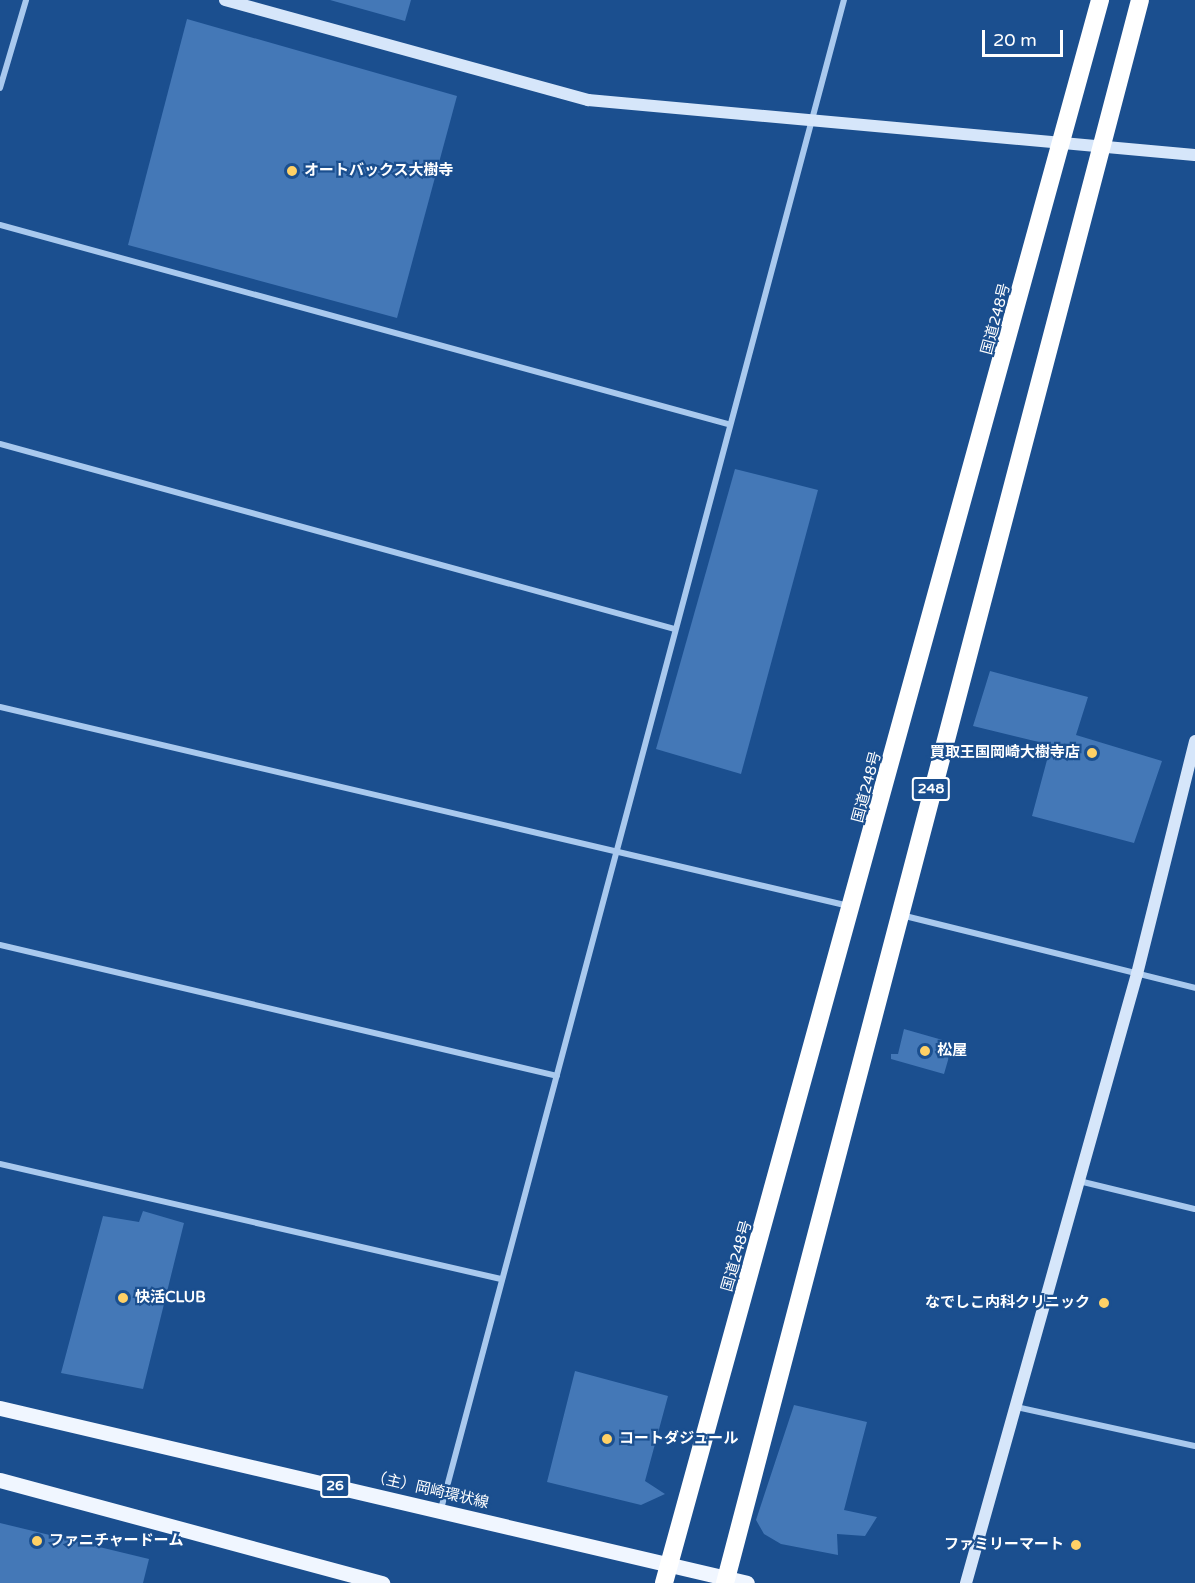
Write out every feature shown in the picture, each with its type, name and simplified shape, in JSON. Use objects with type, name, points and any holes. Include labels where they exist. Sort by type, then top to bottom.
[{"type":"highway","name":"国道248号","points":[[664,1583],[853,907],[1100,0]]},
{"type":"highway","name":"248","points":[[726,1581],[898,915],[1140,0]]},
{"type":"main road","name":"（主）岡崎環状線","points":[[0,1408],[670,1565],[726,1581],[747,1583]]},
{"type":"main road","points":[[0,1480],[382,1583]]},
{"type":"street","points":[[0,88],[26,0]]},
{"type":"street","points":[[225,0],[588,100],[1195,155]]},
{"type":"street","points":[[441,1511],[728,424],[844,0]]},
{"type":"street","points":[[0,225],[728,424]]},
{"type":"street","points":[[0,444],[675,629]]},
{"type":"street","points":[[0,707],[853,907]]},
{"type":"street","points":[[966,1583],[1077,1181],[1137,974],[1195,741]]},
{"type":"street","points":[[898,915],[1195,988]]},
{"type":"street","points":[[0,945],[556,1076]]},
{"type":"street","points":[[0,1164],[501,1279]]},
{"type":"street","points":[[1077,1181],[1195,1209]]},
{"type":"street","points":[[1015,1407],[1195,1446]]},
{"type":"building","points":[[330,0],[411,0],[405,21]]},
{"type":"building","name":"オートバックス大樹寺","points":[[187,19],[457,96],[397,318],[128,245]]},
{"type":"building","points":[[735,469],[818,490],[741,774],[656,749]]},
{"type":"building","name":"買取王国岡崎大樹寺店","points":[[990,671],[1088,697],[1076,735],[1162,761],[1134,843],[1032,816],[1051,745],[973,726]]},
{"type":"building","points":[[904,1029],[953,1043],[944,1074],[891,1059],[891,1054],[898,1054]]},
{"type":"building","name":"快活CLUB","points":[[143,1211],[184,1223],[143,1389],[61,1373],[103,1216],[139,1222]]},
{"type":"building","name":"コートダジュール","points":[[575,1371],[668,1396],[645,1481],[665,1494],[641,1505],[547,1482]]},
{"type":"building","points":[[794,1405],[867,1422],[844,1510],[877,1517],[865,1536],[837,1534],[838,1555],[781,1544],[764,1534],[756,1520]]},
{"type":"building","name":"ファニチャードーム","points":[[0,1523],[149,1559],[143,1583],[0,1583]]},
{"type":"place","name":"オートバックス大樹寺","points":[[292,171]]},
{"type":"place","name":"買取王国岡崎大樹寺店","points":[[1092,753]]},
{"type":"place","name":"松屋","points":[[925,1051]]},
{"type":"place","name":"快活CLUB","points":[[123,1298]]},
{"type":"place","name":"なでしこ内科クリニック","points":[[1104,1303]]},
{"type":"place","name":"コートダジュール","points":[[607,1439]]},
{"type":"place","name":"ファニチャードーム","points":[[37,1541]]},
{"type":"place","name":"ファミリーマート","points":[[1076,1545]]}]
